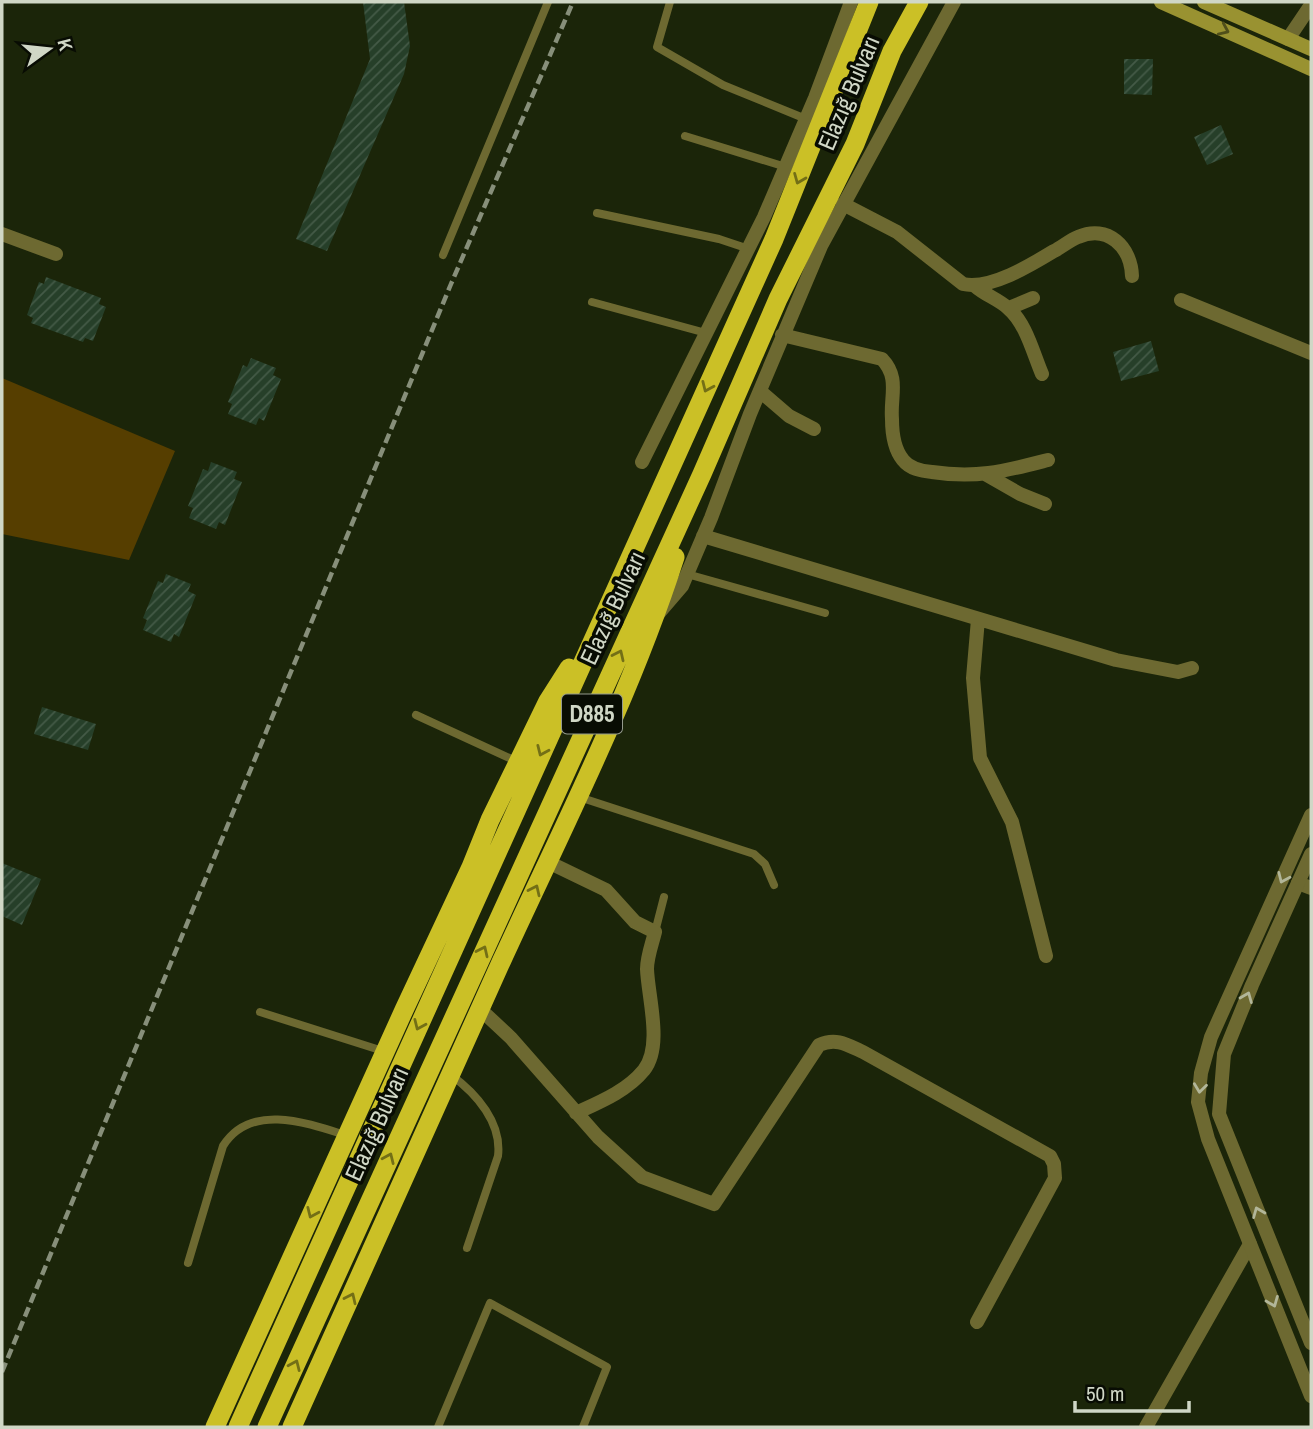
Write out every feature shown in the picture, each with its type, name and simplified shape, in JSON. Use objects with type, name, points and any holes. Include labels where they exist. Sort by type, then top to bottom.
[{"type":"highway","name":"Elazığ Bulvarı","points":[[238,1427],[774,239],[869,2]]},
{"type":"highway","name":"Elazığ Bulvarı","points":[[267,1427],[702,474],[778,299],[855,144],[892,51],[919,2]]},
{"type":"highway","points":[[292,1427],[480,1009],[579,797],[655,618],[702,474]]},
{"type":"highway","points":[[215,1427],[518,762],[548,701],[610,601]]},
{"type":"main road","points":[[1161,2],[1311,69]]},
{"type":"main road","points":[[1204,2],[1311,49]]},
{"type":"street","points":[[642,462],[749,249],[806,119],[851,2]]},
{"type":"street","points":[[655,618],[682,586],[782,335],[821,246],[954,2]]},
{"type":"street","points":[[1288,39],[1311,5]]},
{"type":"street","points":[[843,204],[897,232],[963,284],[975,286],[996,281],[1051,254],[1077,237],[1091,233],[1107,234],[1121,243],[1132,262],[1132,276]]},
{"type":"street","points":[[2,234],[56,254]]},
{"type":"street","points":[[975,286],[985,296],[1009,308],[1023,328],[1042,374]]},
{"type":"street","points":[[1009,308],[1033,298]]},
{"type":"street","points":[[1181,300],[1311,353]]},
{"type":"street","points":[[782,335],[882,359],[891,368],[895,385],[891,418],[895,447],[904,462],[917,470],[960,477],[1048,460]]},
{"type":"street","points":[[760,391],[789,416],[814,429]]},
{"type":"street","points":[[985,474],[1020,494],[1045,504]]},
{"type":"street","points":[[703,536],[1116,660],[1178,672],[1192,668]]},
{"type":"street","points":[[978,619],[973,678],[980,758],[1012,822],[1046,956]]},
{"type":"street","points":[[1311,815],[1211,1037],[1201,1073],[1198,1102],[1208,1139],[1311,1396]]},
{"type":"street","points":[[1311,854],[1304,885],[1252,985],[1224,1054],[1219,1114],[1311,1343]]},
{"type":"street","points":[[548,862],[606,890],[635,922],[654,932],[647,966],[653,1033],[651,1055],[645,1069],[608,1099],[576,1113]]},
{"type":"street","points":[[480,1009],[511,1038],[576,1113],[642,1177],[714,1205],[820,1045],[828,1041],[839,1041],[863,1052],[1049,1157],[1054,1164],[1055,1178],[977,1322]]},
{"type":"street","points":[[1146,1427],[1250,1244]]},
{"type":"lane","points":[[443,255],[548,2]]},
{"type":"lane","points":[[670,2],[657,47],[723,85],[806,119]]},
{"type":"lane","points":[[685,136],[786,167]]},
{"type":"lane","points":[[597,213],[719,239],[749,249]]},
{"type":"lane","points":[[592,302],[706,333]]},
{"type":"lane","points":[[687,574],[825,613]]},
{"type":"lane","points":[[416,715],[518,762]]},
{"type":"lane","points":[[579,797],[754,854],[765,864],[774,885]]},
{"type":"lane","points":[[654,932],[664,897]]},
{"type":"lane","points":[[260,1012],[385,1052]]},
{"type":"lane","points":[[451,1075],[464,1084],[489,1115],[497,1130],[499,1144],[498,1156],[467,1248]]},
{"type":"lane","points":[[188,1263],[223,1146],[233,1133],[248,1123],[266,1119],[319,1126],[347,1136]]},
{"type":"lane","points":[[438,1427],[490,1303],[607,1367],[583,1427]]},
{"type":"shaded area","points":[[2,378],[175,451],[129,560],[2,534]]},
{"type":"building","points":[[363,2],[404,2],[410,46],[404,74],[327,251],[296,239],[370,59]]},
{"type":"building","points":[[1124,59],[1153,59],[1152,95],[1124,94]]},
{"type":"building","points":[[1221,125],[1233,154],[1207,165],[1194,137]]},
{"type":"building","points":[[46,277],[101,298],[99,304],[106,307],[93,341],[85,338],[83,342],[31,323],[33,318],[27,315],[39,282],[44,284]]},
{"type":"building","points":[[1151,341],[1159,371],[1121,381],[1113,352]]},
{"type":"building","points":[[251,358],[276,368],[273,375],[281,379],[264,421],[259,418],[256,425],[228,414],[232,404],[228,402],[243,365],[247,367]]},
{"type":"building","points":[[211,462],[237,472],[234,479],[242,482],[225,525],[219,522],[216,529],[189,518],[193,508],[188,506],[203,469],[208,471]]},
{"type":"building","points":[[166,574],[191,584],[188,591],[196,595],[179,637],[174,634],[171,642],[143,630],[147,620],[143,618],[158,581],[163,583]]},
{"type":"building","points":[[42,707],[96,724],[88,750],[34,734]]},
{"type":"building","points":[[2,863],[41,879],[22,925],[2,916]]},
{"type":"railway","points":[[2,1372],[451,284],[573,2]]}]
